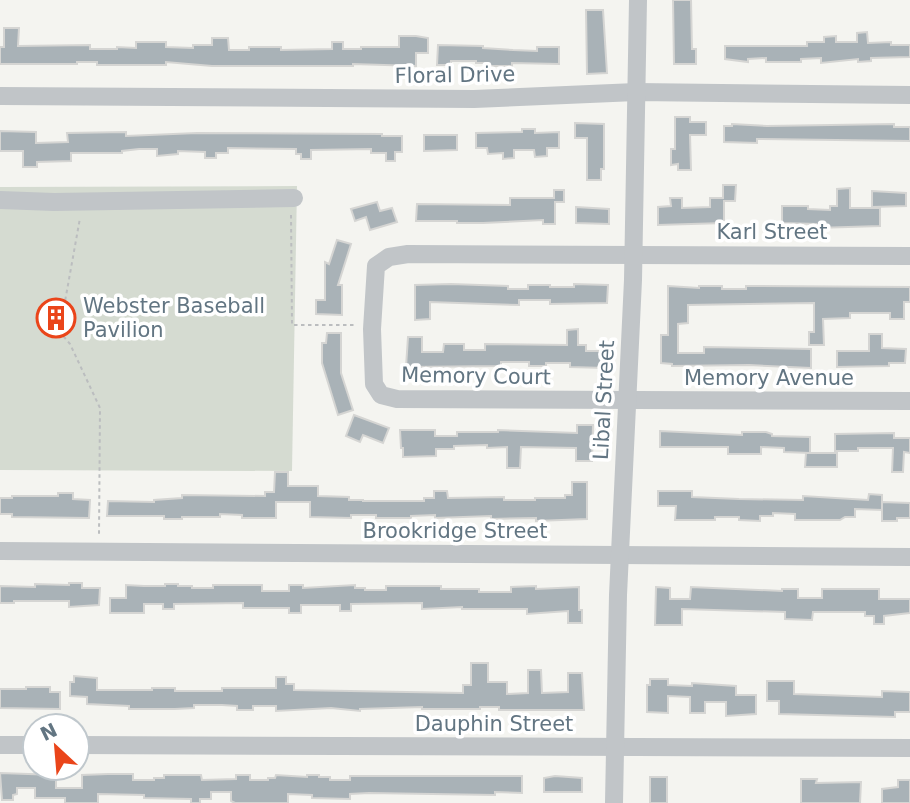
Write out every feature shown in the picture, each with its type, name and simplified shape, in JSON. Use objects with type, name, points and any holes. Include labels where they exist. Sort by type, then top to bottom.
[{"type":"street","name":"Libal Street","points":[[614,803],[620,555],[633,255],[638,0]]},
{"type":"street","name":"Floral Drive","points":[[0,96],[474,99],[636,92],[910,95]]},
{"type":"street","points":[[0,200],[54,202],[293,198]]},
{"type":"street","name":"Memory Court","points":[[627,400],[397,399],[381,395],[374,384],[373,324],[376,266],[389,257],[408,254],[633,255]]},
{"type":"street","name":"Karl Street","points":[[633,255],[910,256]]},
{"type":"street","name":"Memory Avenue","points":[[627,400],[910,401]]},
{"type":"street","name":"Brookridge Street","points":[[0,551],[910,557]]},
{"type":"street","points":[[0,744],[21,745]]},
{"type":"street","name":"Dauphin Street","points":[[91,745],[910,748]]},
{"type":"path","points":[[293,198],[292,325],[373,324]]},
{"type":"path","points":[[64,307],[81,215]]},
{"type":"path","points":[[57,302],[64,307],[72,313],[55,335],[39,323],[57,302]]},
{"type":"path","points":[[59,331],[70,344],[100,408],[99,552]]},
{"type":"shaded area","points":[[297,186],[292,471],[0,470],[0,187]]},
{"type":"building","points":[[673,0],[691,0],[692,49],[696,49],[696,64],[674,64]]},
{"type":"building","points":[[586,10],[603,10],[607,73],[587,74]]},
{"type":"building","points":[[4,28],[19,28],[18,46],[90,45],[90,49],[117,49],[136,48],[136,42],[166,42],[166,47],[193,48],[193,45],[212,45],[212,38],[228,38],[229,50],[249,50],[249,47],[281,47],[281,50],[332,49],[332,42],[343,42],[343,49],[361,49],[399,47],[399,36],[416,36],[428,38],[428,53],[416,53],[416,66],[212,66],[166,62],[166,65],[97,65],[97,62],[0,64]]},
{"type":"building","points":[[867,32],[868,43],[910,45],[910,57],[821,63],[821,58],[801,59],[801,62],[766,62],[766,58],[748,59],[748,62],[725,59],[725,46],[807,46],[807,42],[824,42],[824,37],[836,36],[836,42],[857,42],[857,33]]},
{"type":"building","points":[[438,45],[537,51],[537,47],[559,47],[559,64],[512,63],[512,66],[488,66],[488,63],[476,61],[451,61],[451,65],[437,65]]},
{"type":"building","points":[[675,117],[690,117],[690,122],[706,122],[706,135],[690,135],[691,170],[678,170],[678,164],[671,165],[671,149],[675,149]]},
{"type":"building","points":[[575,123],[604,124],[604,169],[601,169],[601,180],[587,180],[587,138],[575,138]]},
{"type":"building","points":[[894,124],[894,127],[910,127],[910,141],[757,139],[757,143],[724,142],[724,126]]},
{"type":"building","points":[[522,129],[535,129],[535,133],[559,132],[559,148],[547,148],[547,156],[535,157],[534,150],[514,150],[514,158],[503,159],[503,153],[488,154],[487,148],[476,148],[476,133],[522,132]]},
{"type":"building","points":[[0,131],[36,132],[36,143],[68,142],[67,133],[126,132],[126,136],[197,133],[382,134],[402,136],[402,152],[395,152],[395,161],[386,161],[386,153],[371,153],[371,149],[311,150],[311,159],[301,159],[301,154],[296,154],[296,149],[228,148],[228,153],[216,153],[216,158],[205,158],[205,152],[178,151],[178,154],[157,156],[157,149],[139,149],[122,153],[71,153],[71,161],[37,162],[37,167],[23,167],[23,151],[0,151]]},
{"type":"building","points":[[424,135],[457,135],[457,150],[424,151]]},
{"type":"building","points":[[723,185],[736,185],[735,201],[724,201],[724,223],[658,225],[658,207],[671,206],[670,198],[682,198],[682,208],[710,207],[710,198],[723,198]]},
{"type":"building","points":[[850,188],[850,208],[880,208],[880,226],[816,228],[816,224],[782,223],[782,206],[808,206],[808,209],[830,210],[830,206],[837,206],[837,189]]},
{"type":"building","points":[[554,190],[564,190],[564,202],[555,202],[555,224],[543,224],[543,220],[483,223],[416,221],[417,204],[510,205],[510,198],[554,198]]},
{"type":"building","points":[[872,191],[906,193],[906,206],[872,207]]},
{"type":"building","points":[[377,202],[380,211],[392,208],[397,222],[370,230],[366,217],[355,221],[351,209]]},
{"type":"building","points":[[576,207],[609,209],[609,224],[576,223]]},
{"type":"building","points":[[337,240],[351,244],[338,285],[342,285],[342,315],[316,314],[316,300],[325,300],[325,262],[329,264]]},
{"type":"building","points":[[415,285],[508,286],[508,289],[528,289],[528,285],[608,285],[607,303],[550,304],[550,300],[519,300],[519,305],[430,302],[430,319],[415,320]]},
{"type":"building","points":[[668,286],[722,286],[722,289],[746,289],[746,286],[910,287],[910,302],[904,302],[904,319],[890,319],[890,313],[850,313],[850,318],[823,319],[824,345],[809,345],[809,332],[814,332],[814,303],[688,305],[688,323],[678,324],[678,353],[704,353],[704,347],[811,349],[811,368],[749,365],[672,366],[661,363],[661,335],[668,335]]},
{"type":"building","name":"Webster Baseball Pavilion","points":[[57,303],[70,313],[55,333],[42,323]]},
{"type":"building","points":[[578,329],[578,345],[586,345],[586,351],[605,351],[605,368],[570,367],[570,363],[529,366],[529,362],[501,362],[501,366],[406,367],[408,337],[422,337],[422,352],[443,352],[444,344],[464,344],[464,350],[485,350],[485,344],[567,345],[567,330]]},
{"type":"building","points":[[327,333],[341,333],[341,373],[353,410],[338,415],[322,363],[322,343],[326,343]]},
{"type":"building","points":[[869,334],[882,334],[882,348],[906,349],[905,363],[837,367],[837,351],[869,351]]},
{"type":"building","points":[[354,415],[389,428],[383,443],[363,435],[360,442],[346,436]]},
{"type":"building","points":[[577,425],[593,425],[592,461],[576,461],[576,448],[521,447],[520,468],[507,468],[507,447],[454,446],[454,449],[436,449],[436,456],[403,457],[401,448],[400,430],[435,430],[435,436],[498,430],[577,433]]},
{"type":"building","points":[[660,431],[742,435],[742,432],[766,432],[772,436],[810,437],[810,453],[784,452],[784,448],[761,447],[761,454],[728,454],[728,447],[660,447]]},
{"type":"building","points":[[894,433],[894,438],[910,438],[910,453],[904,452],[903,472],[892,472],[893,448],[835,451],[835,434]]},
{"type":"building","points":[[806,453],[837,453],[837,467],[805,467]]},
{"type":"building","points":[[275,472],[288,472],[288,486],[318,486],[318,496],[349,497],[349,500],[363,501],[424,501],[424,498],[434,498],[434,491],[447,491],[448,498],[565,498],[565,495],[572,495],[572,482],[587,482],[587,519],[536,521],[536,518],[491,519],[491,516],[435,518],[435,515],[411,518],[376,518],[376,515],[351,515],[351,518],[310,517],[310,502],[276,502],[276,518],[242,518],[242,515],[220,514],[220,517],[182,519],[164,519],[164,516],[107,516],[108,501],[154,502],[182,498],[182,495],[265,496],[265,492],[274,492]]},
{"type":"building","points":[[658,491],[692,491],[692,497],[739,499],[803,500],[803,496],[868,500],[869,494],[882,495],[882,510],[855,509],[855,517],[840,520],[795,520],[795,514],[773,513],[773,516],[760,516],[760,521],[739,520],[739,517],[675,520],[676,506],[658,506]]},
{"type":"building","points":[[58,493],[73,493],[73,499],[90,500],[89,518],[12,517],[12,514],[0,514],[0,498],[58,496]]},
{"type":"building","points":[[882,502],[910,503],[910,518],[882,521]]},
{"type":"building","points":[[82,583],[82,588],[100,588],[99,605],[69,607],[69,601],[0,603],[0,586],[35,587],[35,584]]},
{"type":"building","points":[[165,584],[192,588],[262,585],[262,591],[289,591],[289,585],[303,585],[303,588],[355,585],[355,588],[365,590],[386,590],[386,586],[441,586],[441,589],[479,589],[479,592],[511,592],[511,587],[579,587],[582,623],[568,623],[568,611],[527,614],[527,609],[422,609],[422,603],[351,604],[351,611],[340,611],[340,605],[301,605],[301,613],[289,613],[289,608],[243,608],[243,603],[174,604],[174,609],[163,609],[163,604],[144,604],[144,613],[110,613],[110,598],[126,598],[126,585]]},
{"type":"building","points":[[656,587],[670,588],[670,599],[690,599],[691,587],[782,591],[798,589],[798,598],[822,598],[822,589],[879,589],[879,599],[910,599],[910,613],[884,616],[884,624],[874,624],[874,616],[865,616],[865,612],[813,612],[812,620],[785,619],[785,612],[682,609],[682,625],[655,625]]},
{"type":"building","points":[[471,663],[488,663],[488,682],[507,682],[507,694],[528,693],[528,670],[541,670],[542,693],[568,692],[568,673],[582,673],[584,710],[422,707],[360,711],[331,708],[276,711],[276,706],[253,706],[253,710],[237,710],[237,706],[222,705],[129,709],[129,706],[87,704],[87,697],[70,696],[70,682],[74,682],[74,676],[97,678],[97,690],[175,688],[175,691],[222,691],[222,688],[276,688],[276,677],[286,677],[286,684],[294,684],[294,690],[463,693],[463,685],[471,685]]},
{"type":"building","points":[[650,679],[668,679],[668,685],[692,686],[692,683],[736,686],[736,695],[756,695],[756,714],[726,716],[726,702],[705,702],[705,713],[690,713],[690,697],[668,696],[668,713],[647,712],[647,685],[650,685]]},
{"type":"building","points":[[767,681],[794,681],[794,694],[882,697],[882,691],[910,692],[910,712],[895,712],[895,717],[779,714],[779,701],[767,701]]},
{"type":"building","points":[[50,687],[50,692],[60,692],[60,709],[0,708],[0,689]]},
{"type":"building","points":[[0,773],[21,774],[21,782],[56,782],[56,788],[82,788],[82,782],[91,782],[91,775],[108,774],[133,774],[133,780],[154,780],[164,778],[164,775],[201,775],[202,780],[236,779],[236,775],[250,775],[250,780],[268,780],[276,775],[319,775],[330,777],[330,780],[350,780],[350,776],[522,776],[522,793],[495,792],[495,795],[369,793],[350,794],[350,799],[288,794],[288,803],[235,803],[231,801],[231,792],[211,792],[211,799],[200,799],[200,803],[191,803],[191,799],[98,794],[98,803],[65,803],[65,798],[35,798],[35,788],[17,788],[13,800],[2,800]]},
{"type":"building","points":[[650,777],[667,777],[667,803],[650,803]]},
{"type":"building","points":[[544,778],[582,778],[582,792],[544,792]]},
{"type":"building","points":[[801,779],[817,779],[816,783],[861,782],[860,803],[801,803]]},
{"type":"building","points":[[898,780],[910,780],[910,803],[882,803],[882,789],[898,787]]},
{"type":"place","name":"Webster Baseball Pavilion","points":[[56,318]]}]
